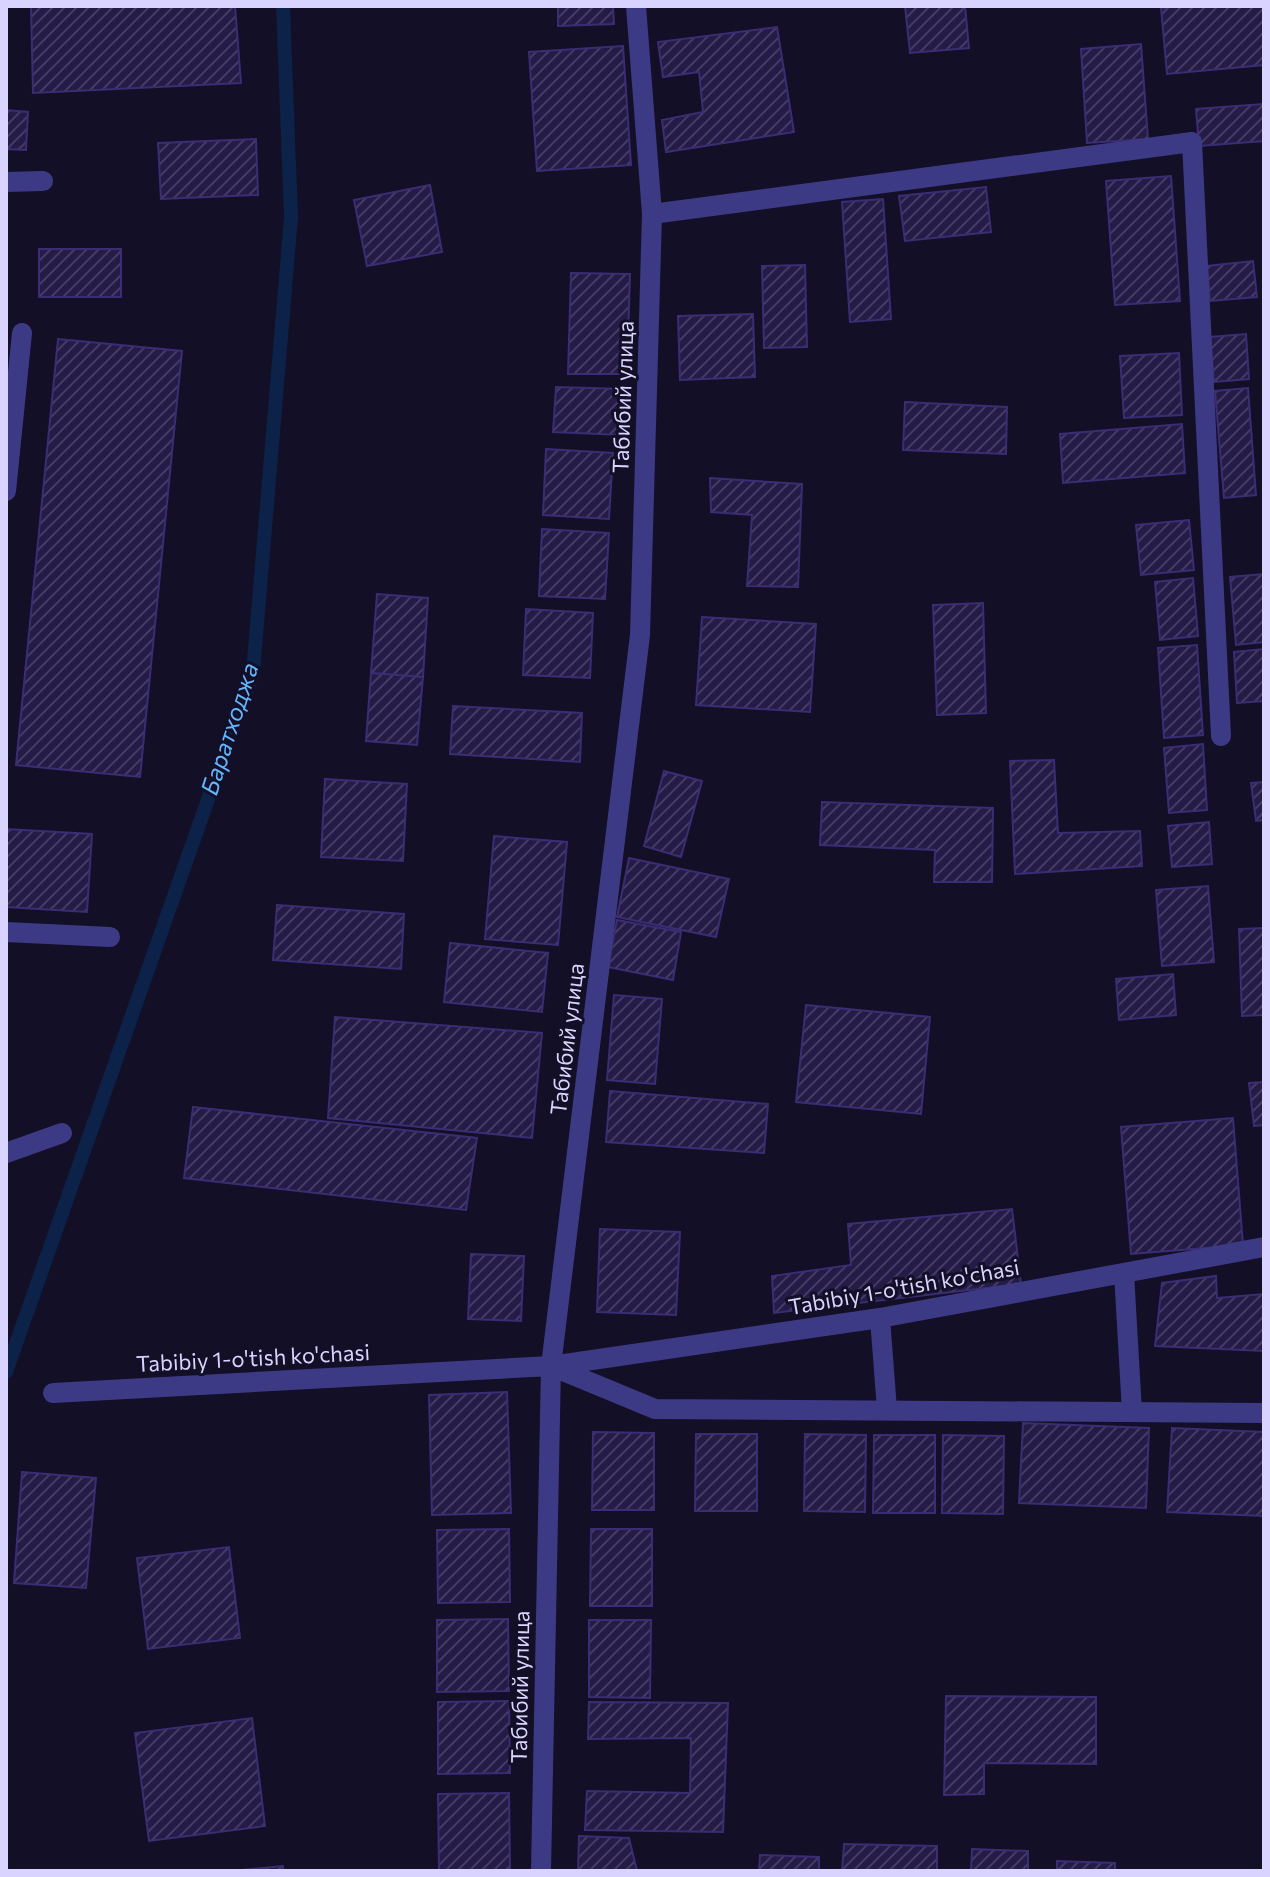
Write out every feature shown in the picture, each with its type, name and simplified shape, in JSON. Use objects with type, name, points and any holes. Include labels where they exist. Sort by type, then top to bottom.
[{"type":"street","name":"Табибий улица","points":[[541,1871],[551,1366],[640,635],[652,214],[636,6]]},
{"type":"street","points":[[652,214],[1192,142],[1221,736]]},
{"type":"street","points":[[6,182],[43,181]]},
{"type":"street","points":[[6,491],[22,333]]},
{"type":"street","points":[[6,932],[110,937]]},
{"type":"street","points":[[6,1153],[62,1133]]},
{"type":"street","name":"Tabibiy 1-o'tish ko'chasi","points":[[53,1393],[551,1366],[880,1318],[1264,1247]]},
{"type":"street","points":[[1124,1273],[1132,1412]]},
{"type":"street","points":[[880,1318],[887,1410]]},
{"type":"street","name":"Tabibiy 1-o'tish ko'chasi","points":[[551,1366],[655,1409],[1264,1413]]},
{"type":"building","points":[[31,6],[235,6],[241,83],[33,93]]},
{"type":"building","points":[[558,6],[613,6],[614,24],[558,26]]},
{"type":"building","points":[[905,6],[965,6],[969,48],[910,53]]},
{"type":"building","points":[[1264,6],[1264,65],[1167,74],[1161,8]]},
{"type":"building","points":[[777,27],[794,132],[666,152],[662,120],[703,112],[699,72],[663,77],[658,42]]},
{"type":"building","points":[[1141,44],[1148,139],[1087,143],[1081,49]]},
{"type":"building","points":[[623,46],[631,165],[537,171],[529,52]]},
{"type":"building","points":[[1263,104],[1264,141],[1199,146],[1196,109]]},
{"type":"building","points":[[6,110],[28,112],[26,150],[6,149]]},
{"type":"building","points":[[256,139],[258,195],[161,199],[158,143]]},
{"type":"building","points":[[1171,176],[1180,301],[1115,305],[1106,181]]},
{"type":"building","points":[[430,185],[442,252],[367,266],[354,200]]},
{"type":"building","points":[[986,187],[991,232],[905,241],[899,196]]},
{"type":"building","points":[[883,199],[891,319],[850,322],[842,202]]},
{"type":"building","points":[[39,249],[121,249],[121,297],[39,297]]},
{"type":"building","points":[[1253,261],[1257,297],[1210,301],[1207,266]]},
{"type":"building","points":[[805,265],[807,347],[764,348],[762,266]]},
{"type":"building","points":[[571,273],[630,274],[627,374],[568,374]]},
{"type":"building","points":[[753,314],[755,377],[680,380],[678,316]]},
{"type":"building","points":[[1246,334],[1249,379],[1214,382],[1210,337]]},
{"type":"building","points":[[58,339],[182,351],[140,777],[16,765]]},
{"type":"building","points":[[1179,353],[1182,415],[1124,418],[1120,356]]},
{"type":"building","points":[[556,387],[624,389],[622,435],[553,432]]},
{"type":"building","points":[[1248,388],[1256,495],[1224,498],[1215,391]]},
{"type":"building","points":[[905,402],[1007,407],[1006,454],[903,450]]},
{"type":"building","points":[[1182,424],[1185,473],[1063,483],[1060,434]]},
{"type":"building","points":[[546,449],[613,453],[609,519],[543,515]]},
{"type":"building","points":[[710,478],[802,484],[798,587],[747,586],[752,515],[711,512]]},
{"type":"building","points":[[1189,520],[1194,570],[1141,575],[1136,525]]},
{"type":"building","points":[[542,529],[609,533],[605,599],[539,596]]},
{"type":"building","points":[[1264,574],[1264,642],[1236,645],[1230,577]]},
{"type":"building","points":[[1193,578],[1198,636],[1160,640],[1155,582]]},
{"type":"building","points":[[377,594],[428,598],[423,677],[371,673]]},
{"type":"building","points":[[983,603],[986,713],[937,715],[933,605]]},
{"type":"building","points":[[526,609],[593,613],[590,678],[523,675]]},
{"type":"building","points":[[702,617],[816,624],[810,712],[696,705]]},
{"type":"building","points":[[1197,645],[1203,735],[1164,738],[1158,648]]},
{"type":"building","points":[[1264,649],[1264,701],[1237,703],[1234,652]]},
{"type":"building","points":[[371,673],[423,677],[417,745],[366,741]]},
{"type":"building","points":[[453,706],[582,713],[580,762],[450,754]]},
{"type":"building","points":[[1203,744],[1207,810],[1169,813],[1164,748]]},
{"type":"building","points":[[1054,760],[1058,833],[1140,831],[1142,866],[1015,874],[1010,761]]},
{"type":"building","points":[[664,771],[702,781],[681,857],[644,846]]},
{"type":"building","points":[[325,779],[407,784],[403,861],[321,857]]},
{"type":"building","points":[[1264,782],[1264,820],[1256,821],[1251,783]]},
{"type":"building","points":[[822,802],[993,808],[992,882],[934,882],[935,850],[820,845]]},
{"type":"building","points":[[1209,822],[1212,864],[1172,867],[1168,826]]},
{"type":"building","points":[[6,829],[92,834],[87,912],[6,907]]},
{"type":"building","points":[[494,836],[567,842],[558,945],[485,939]]},
{"type":"building","points":[[629,858],[729,879],[716,937],[617,917]]},
{"type":"building","points":[[1208,886],[1214,962],[1162,966],[1156,890]]},
{"type":"building","points":[[277,905],[404,914],[401,969],[273,960]]},
{"type":"building","points":[[617,920],[681,932],[673,980],[608,967]]},
{"type":"building","points":[[1264,928],[1264,1015],[1242,1016],[1239,929]]},
{"type":"building","points":[[450,943],[548,953],[542,1012],[444,1002]]},
{"type":"building","points":[[1173,974],[1176,1015],[1119,1020],[1116,979]]},
{"type":"building","points":[[614,995],[662,999],[655,1084],[607,1080]]},
{"type":"building","points":[[806,1005],[930,1017],[921,1114],[796,1102]]},
{"type":"building","points":[[335,1017],[542,1033],[532,1138],[328,1118]]},
{"type":"building","points":[[1264,1082],[1264,1125],[1254,1126],[1249,1083]]},
{"type":"building","points":[[610,1091],[768,1104],[764,1153],[606,1142]]},
{"type":"building","points":[[193,1107],[477,1138],[466,1210],[184,1178]]},
{"type":"building","points":[[1233,1118],[1243,1245],[1131,1254],[1121,1127]]},
{"type":"building","points":[[1012,1209],[1021,1284],[774,1313],[772,1276],[851,1265],[848,1224]]},
{"type":"building","points":[[600,1229],[680,1232],[676,1315],[597,1312]]},
{"type":"building","points":[[471,1254],[524,1256],[521,1321],[468,1319]]},
{"type":"building","points":[[1216,1276],[1217,1298],[1264,1294],[1264,1351],[1155,1346],[1162,1283]]},
{"type":"building","points":[[507,1392],[511,1513],[432,1515],[429,1395]]},
{"type":"building","points":[[1023,1423],[1149,1428],[1146,1508],[1019,1503]]},
{"type":"building","points":[[1172,1428],[1264,1432],[1264,1516],[1167,1512]]},
{"type":"building","points":[[593,1432],[654,1433],[654,1510],[592,1510]]},
{"type":"building","points":[[696,1434],[757,1434],[757,1511],[695,1511]]},
{"type":"building","points":[[805,1434],[866,1435],[865,1512],[804,1511]]},
{"type":"building","points":[[874,1435],[935,1435],[935,1513],[873,1513]]},
{"type":"building","points":[[943,1435],[1004,1436],[1003,1514],[942,1513]]},
{"type":"building","points":[[22,1472],[96,1478],[86,1588],[14,1583]]},
{"type":"building","points":[[509,1529],[510,1602],[438,1603],[437,1530]]},
{"type":"building","points":[[591,1529],[652,1529],[652,1606],[590,1606]]},
{"type":"building","points":[[229,1547],[240,1638],[148,1649],[137,1558]]},
{"type":"building","points":[[508,1619],[509,1691],[437,1692],[437,1620]]},
{"type":"building","points":[[589,1620],[651,1620],[650,1698],[589,1697]]},
{"type":"building","points":[[946,1696],[1096,1697],[1096,1764],[984,1763],[984,1794],[944,1795]]},
{"type":"building","points":[[509,1701],[510,1773],[438,1774],[438,1702]]},
{"type":"building","points":[[589,1702],[728,1703],[723,1832],[585,1830],[587,1791],[690,1793],[691,1738],[588,1739]]},
{"type":"building","points":[[252,1718],[265,1826],[149,1841],[135,1733]]},
{"type":"building","points":[[509,1793],[510,1871],[439,1871],[438,1794]]},
{"type":"building","points":[[579,1836],[629,1838],[637,1871],[578,1871]]},
{"type":"building","points":[[844,1844],[937,1846],[937,1871],[842,1871]]},
{"type":"building","points":[[972,1849],[1028,1851],[1028,1871],[971,1871]]},
{"type":"building","points":[[760,1855],[819,1857],[819,1871],[759,1871]]},
{"type":"building","points":[[1057,1861],[1115,1863],[1115,1871],[1057,1871]]},
{"type":"building","points":[[283,1866],[283,1871],[231,1871]]},
{"type":"waterway","name":"Баратходжа","points":[[6,1372],[253,672],[291,217],[283,6]]}]
